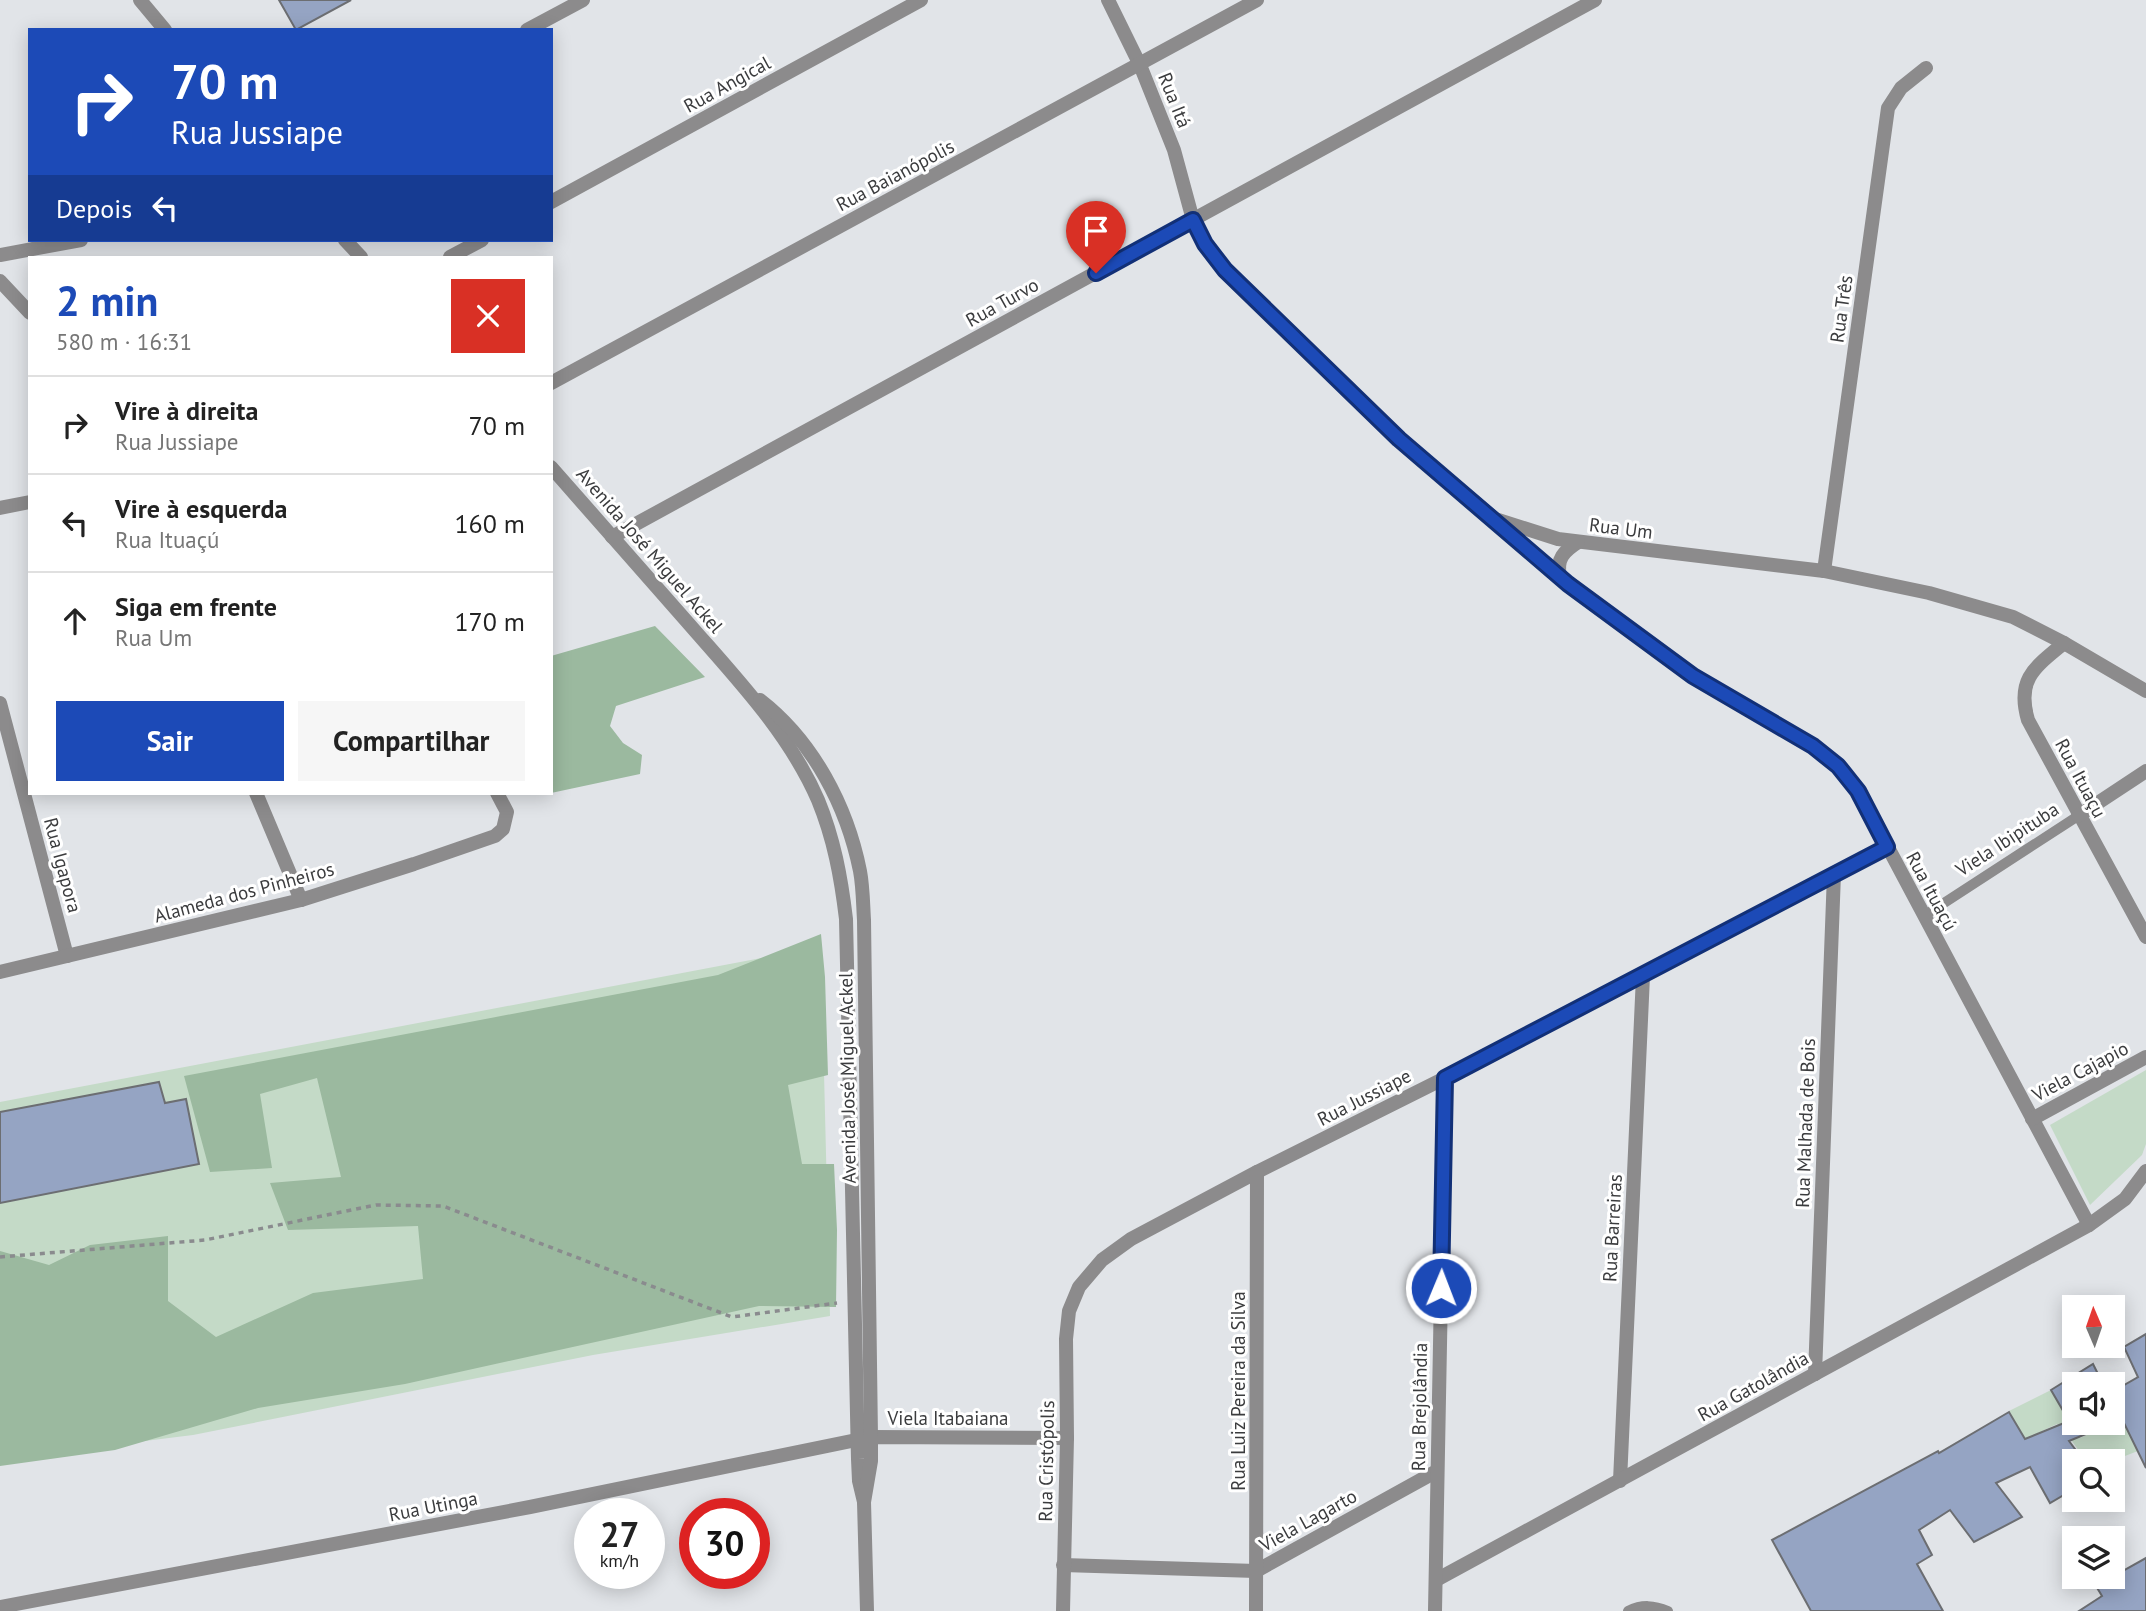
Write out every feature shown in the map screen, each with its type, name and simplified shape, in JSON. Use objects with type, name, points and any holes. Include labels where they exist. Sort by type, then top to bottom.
[{"type":"street","points":[[140,0],[163,28]]},
{"type":"street","points":[[531,28],[583,0]]},
{"type":"street","name":"Rua Angical","points":[[553,201],[921,0]]},
{"type":"street","name":"Rua Itá","points":[[1108,0],[1140,65],[1174,150],[1193,220]]},
{"type":"street","name":"Rua Baianópolis","points":[[553,382],[1257,0]]},
{"type":"street","name":"Rua Turvo","points":[[612,537],[1595,0]]},
{"type":"street","name":"Rua Três","points":[[1824,571],[1888,108],[1901,88],[1926,68]]},
{"type":"street","name":"Rua Um","points":[[1193,220],[1205,244],[1225,270],[1399,439],[1495,519],[1558,539],[1824,571],[1929,593],[2013,617],[2146,691]]},
{"type":"street","points":[[0,256],[71,242]]},
{"type":"street","points":[[347,242],[360,256]]},
{"type":"street","points":[[452,256],[478,242]]},
{"type":"street","points":[[0,281],[28,311]]},
{"type":"street","name":"Avenida José Miguel Ackel","points":[[553,469],[748,691],[797,760],[817,798],[831,834],[841,877],[847,953],[855,1301],[864,1439],[871,1461],[864,1502],[867,1611]]},
{"type":"street","points":[[0,508],[28,502]]},
{"type":"street","name":"Rua Ituaçú","points":[[1495,519],[1560,576],[1693,676],[1813,746],[1830,760],[1858,791],[2089,1225]]},
{"type":"street","points":[[1560,576],[1558,569],[1564,551],[1578,542]]},
{"type":"street","name":"Rua Ituaçu","points":[[2064,643],[2033,669],[2026,684],[2023,703],[2028,720],[2078,816],[2146,937]]},
{"type":"street","name":"Avenida José Miguel Ackel","points":[[748,691],[788,725],[820,767],[846,819],[860,873],[864,920],[864,1439]]},
{"type":"street","name":"Rua Igapora","points":[[0,703],[66,956]]},
{"type":"street","name":"Viela Ibipituba","points":[[2078,816],[2146,771]]},
{"type":"street","points":[[257,795],[301,900]]},
{"type":"street","name":"Alameda dos Pinheiros","points":[[0,972],[301,900],[495,836],[503,829],[508,812],[498,795]]},
{"type":"street","name":"Rua Jussiape","points":[[1069,1311],[1079,1287],[1102,1260],[1131,1239],[1643,976],[1887,847]]},
{"type":"street","name":"Rua Malhada de Bois","points":[[1815,1374],[1834,874]]},
{"type":"street","name":"Rua Barreiras","points":[[1620,1481],[1643,976]]},
{"type":"street","name":"Viela Cajapio","points":[[2032,1119],[2146,1057]]},
{"type":"street","name":"Rua Brejolândia","points":[[1436,1611],[1445,1078]]},
{"type":"street","points":[[2089,1225],[2125,1199],[2146,1171]]},
{"type":"street","name":"Rua Luiz Pereira da Silva","points":[[1255,1611],[1257,1172]]},
{"type":"street","name":"Rua Gatolândia","points":[[1436,1580],[2089,1225]]},
{"type":"street","name":"Rua Cristópolis","points":[[1063,1611],[1066,1339],[1069,1311]]},
{"type":"street","name":"Viela Itabaiana","points":[[864,1439],[1067,1438]]},
{"type":"street","name":"Rua Utinga","points":[[0,1607],[544,1504],[864,1439]]},
{"type":"street","name":"Viela Lagarto","points":[[1063,1565],[1256,1571],[1437,1471]]},
{"type":"lane","name":"Viela Ibipituba","points":[[1924,916],[2078,816]]},
{"type":"lane","points":[[1628,1611],[1655,1605],[1668,1611]]},
{"type":"path","points":[[0,1257],[205,1240],[376,1205],[443,1206],[732,1317],[855,1301]]},
{"type":"green space","points":[[655,626],[705,677],[616,706],[610,726],[623,743],[642,755],[640,774],[553,793],[553,655]]},
{"type":"green space","points":[[821,934],[828,1075],[788,1085],[802,1164],[834,1164],[836,1307],[759,1306],[405,1384],[258,1408],[115,1450],[0,1466],[0,1251],[49,1265],[90,1245],[168,1236],[168,1301],[216,1337],[313,1293],[423,1279],[418,1226],[288,1230],[270,1183],[341,1177],[317,1078],[260,1094],[272,1168],[210,1172],[184,1076],[718,975]]},
{"type":"green space","points":[[799,951],[821,951],[830,1316],[593,1355],[193,1435],[0,1459],[0,1102]]},
{"type":"green space","points":[[2146,1070],[2146,1144],[2142,1155],[2090,1205],[2050,1125]]},
{"type":"green space","points":[[2051,1390],[2062,1408],[2062,1430],[2057,1424],[2025,1439],[2009,1411]]},
{"type":"green space","points":[[2125,1425],[2138,1451],[2125,1456],[2125,1449],[2078,1449],[2067,1435],[2078,1435],[2080,1438],[2087,1435],[2125,1435]]},
{"type":"building","points":[[279,0],[351,0],[300,28],[295,28]]},
{"type":"building","points":[[159,1082],[165,1103],[186,1099],[199,1164],[0,1203],[0,1112]]},
{"type":"building","points":[[2146,1334],[2146,1468],[2125,1425],[2125,1384],[2138,1377],[2125,1346]]},
{"type":"building","points":[[2093,1364],[2097,1372],[2080,1372]]},
{"type":"building","points":[[2062,1383],[2062,1409],[2051,1390]]},
{"type":"building","points":[[2009,1412],[2025,1439],[2062,1424],[2062,1435],[2083,1435],[2069,1441],[2075,1449],[2062,1449],[2062,1496],[2050,1503],[2030,1467],[1996,1483],[2022,1517],[1974,1542],[1950,1510],[1919,1530],[1932,1555],[1917,1564],[1943,1611],[1811,1611],[1772,1540],[1938,1451],[1939,1453]]},
{"type":"building","points":[[2146,1558],[2146,1611],[2079,1611],[2102,1596],[2098,1589],[2125,1589],[2125,1570]]},
{"type":"route","points":[[1096,273],[1193,220],[1205,244],[1225,270],[1399,439],[1568,584],[1693,676],[1813,746],[1838,766],[1858,791],[1887,847],[1445,1078],[1441,1288]]}]
